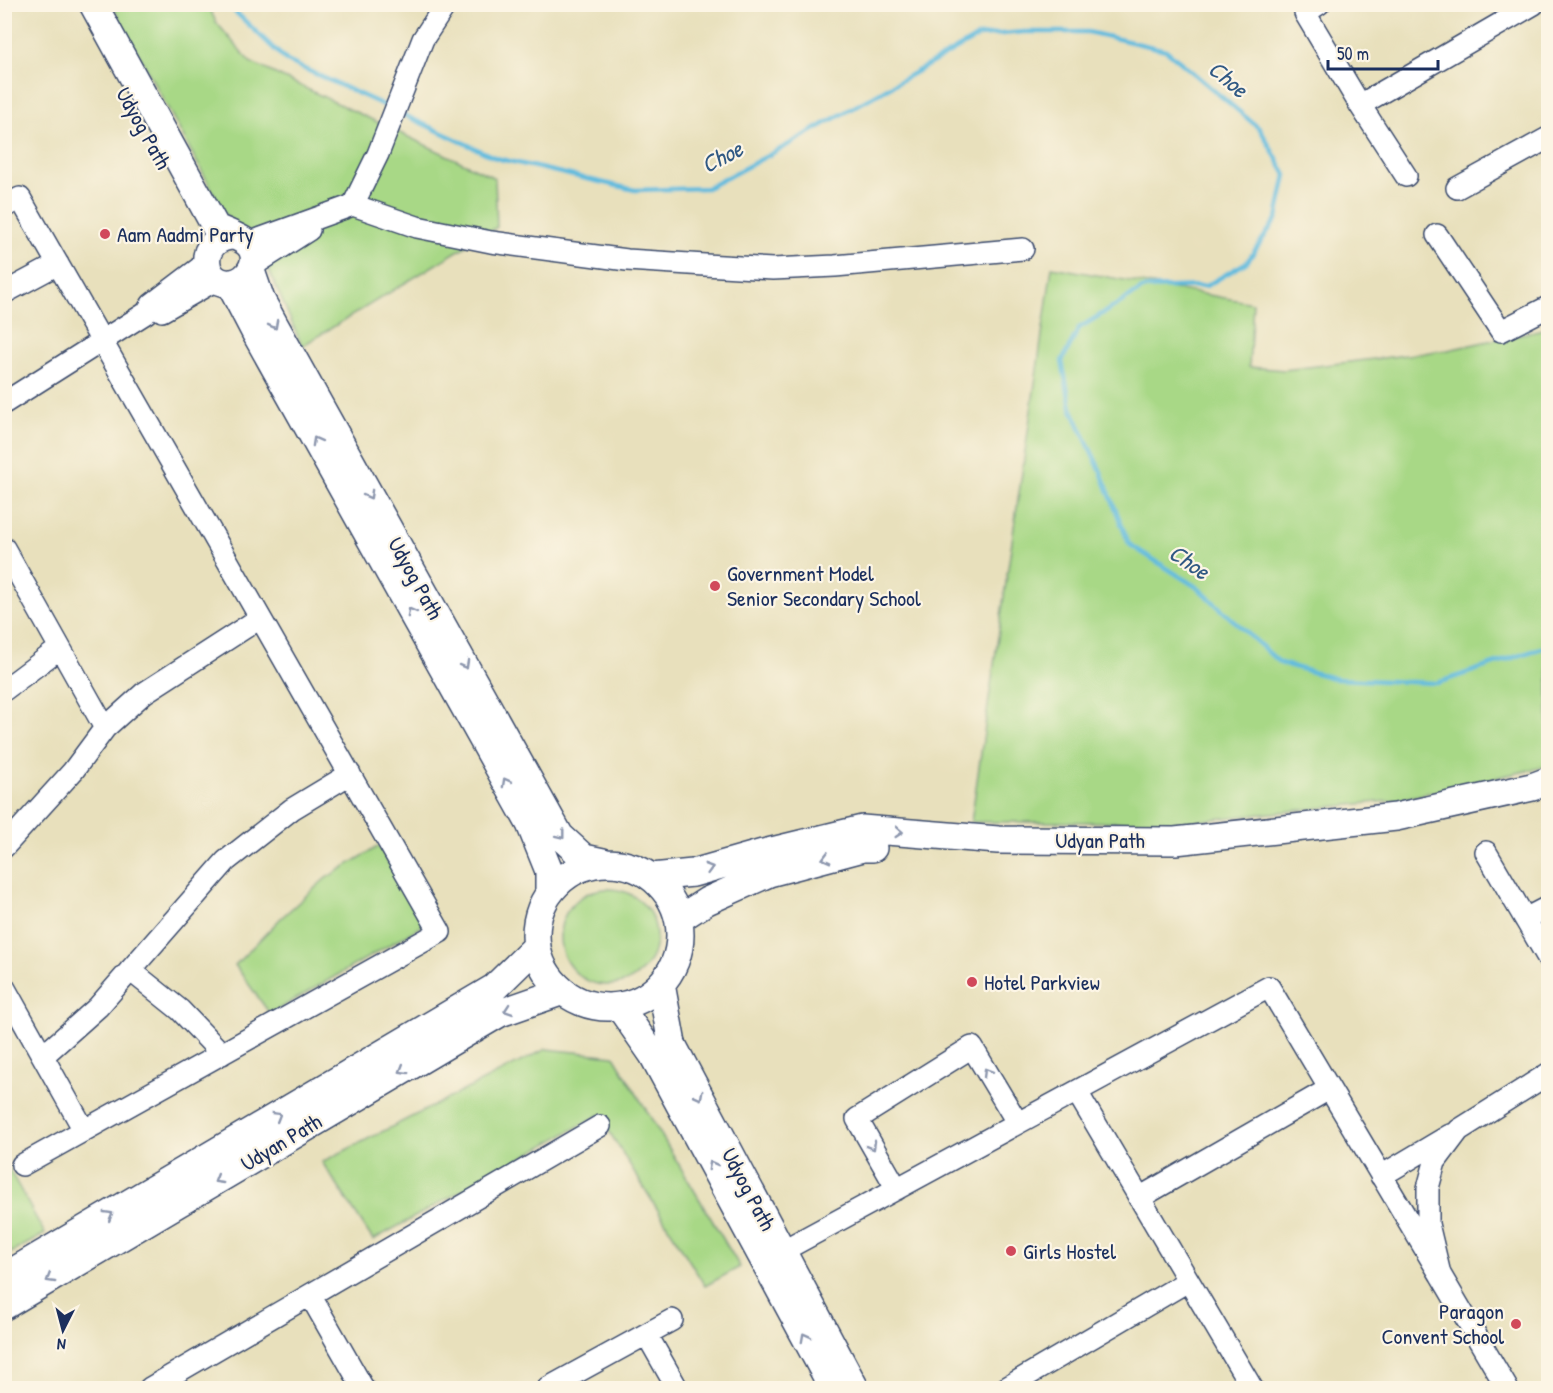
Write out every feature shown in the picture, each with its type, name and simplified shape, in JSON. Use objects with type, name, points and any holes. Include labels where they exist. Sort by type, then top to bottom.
[{"type":"main road","name":"Udyog Path","points":[[74,4],[181,194],[202,237],[231,262],[261,300],[560,836],[584,858],[603,862]]},
{"type":"main road","name":"Udyog Path","points":[[93,4],[216,228],[231,262],[256,334],[530,824],[549,871],[549,893]]},
{"type":"main road","name":"Udyan Path","points":[[652,877],[693,873],[862,829],[998,840],[1175,841],[1396,817],[1532,787],[1548,781]]},
{"type":"main road","name":"Udyan Path","points":[[679,919],[707,901],[769,873],[862,848],[993,858],[1172,858],[1398,835],[1548,797]]},
{"type":"main road","points":[[603,862],[624,864],[652,877],[669,896],[679,919],[678,954],[671,970],[661,984],[641,999],[619,1006],[595,1006],[563,992],[546,971],[537,946],[536,924],[549,893],[559,881],[572,872],[603,862]]},
{"type":"main road","name":"Udyan Path","points":[[4,1277],[494,988],[537,946]]},
{"type":"main road","name":"Udyog Path","points":[[661,984],[672,1044],[855,1389]]},
{"type":"main road","name":"Udyan Path","points":[[4,1306],[500,1013],[563,992]]},
{"type":"main road","name":"Udyog Path","points":[[619,1006],[653,1055],[833,1389]]},
{"type":"street","points":[[4,403],[146,314],[157,313],[231,262],[346,208],[378,154],[423,39],[446,4]]},
{"type":"street","points":[[1319,4],[1305,13],[1406,176]]},
{"type":"street","points":[[1360,105],[1534,4]]},
{"type":"street","points":[[1457,188],[1548,138]]},
{"type":"street","points":[[4,207],[20,198],[440,932],[22,1165]]},
{"type":"street","points":[[346,208],[417,227],[491,242],[627,260],[705,266],[773,269],[835,266],[1023,249]]},
{"type":"street","points":[[1437,235],[1501,332],[1548,307]]},
{"type":"street","points":[[4,293],[58,264]]},
{"type":"street","points":[[4,549],[105,728]]},
{"type":"street","points":[[4,847],[73,771],[105,728],[144,693],[260,618]]},
{"type":"street","points":[[4,690],[60,648]]},
{"type":"street","points":[[43,1056],[98,1006],[226,861],[292,809],[350,774]]},
{"type":"street","points":[[1486,852],[1548,958]]},
{"type":"street","points":[[1525,919],[1548,906]]},
{"type":"street","points":[[130,970],[180,1010],[222,1053]]},
{"type":"street","points":[[4,987],[84,1130]]},
{"type":"street","points":[[782,1251],[1269,987],[1507,1389]]},
{"type":"street","points":[[897,1189],[857,1119],[972,1047],[1017,1122]]},
{"type":"street","points":[[1381,1176],[1548,1074]]},
{"type":"street","points":[[1139,1198],[1329,1089]]},
{"type":"street","points":[[1077,1092],[1252,1389]]},
{"type":"street","points":[[150,1389],[600,1126]]},
{"type":"street","points":[[1440,1274],[1428,1224],[1428,1188],[1435,1162],[1459,1130]]},
{"type":"street","points":[[1006,1389],[1188,1281]]},
{"type":"street","points":[[310,1295],[363,1389]]},
{"type":"street","points":[[548,1389],[672,1320]]},
{"type":"street","points":[[647,1335],[677,1389]]},
{"type":"green space","points":[[112,5],[208,5],[216,22],[250,62],[495,178],[497,227],[302,346],[263,257],[225,214]]},
{"type":"green space","points":[[1052,267],[1253,303],[1249,367],[1284,370],[1448,350],[1548,328],[1548,766],[1397,800],[1185,822],[971,822]]},
{"type":"green space","points":[[379,846],[424,925],[270,1014],[235,965],[281,918],[326,878]]},
{"type":"green space","points":[[608,889],[626,893],[642,903],[652,919],[656,937],[652,955],[642,971],[626,981],[608,985],[590,981],[574,971],[564,955],[560,937],[564,919],[574,903],[590,893]]},
{"type":"green space","points":[[546,1049],[614,1056],[740,1267],[705,1286],[599,1115],[373,1240],[322,1162]]},
{"type":"green space","points":[[4,1160],[45,1234],[5,1256],[4,1256]]},
{"type":"waterway","name":"Choe","points":[[227,4],[287,61],[390,108]]},
{"type":"waterway","name":"Choe","points":[[400,113],[496,158],[635,190],[707,188],[979,36],[1024,32],[1088,32],[1166,50],[1260,129],[1286,175],[1277,218],[1247,262],[1206,286],[1144,288],[1079,328],[1062,361],[1071,408],[1101,472],[1129,544],[1198,588],[1280,663],[1337,679],[1437,683],[1548,646]]},
{"type":"place","name":"Aam Aadmi Party","points":[[105,234]]},
{"type":"place","name":"Government Model Senior Secondary School","points":[[715,586]]},
{"type":"place","name":"Hotel Parkview","points":[[972,982]]},
{"type":"place","name":"Girls Hostel","points":[[1011,1251]]},
{"type":"place","name":"Paragon Convent School","points":[[1516,1324]]}]
